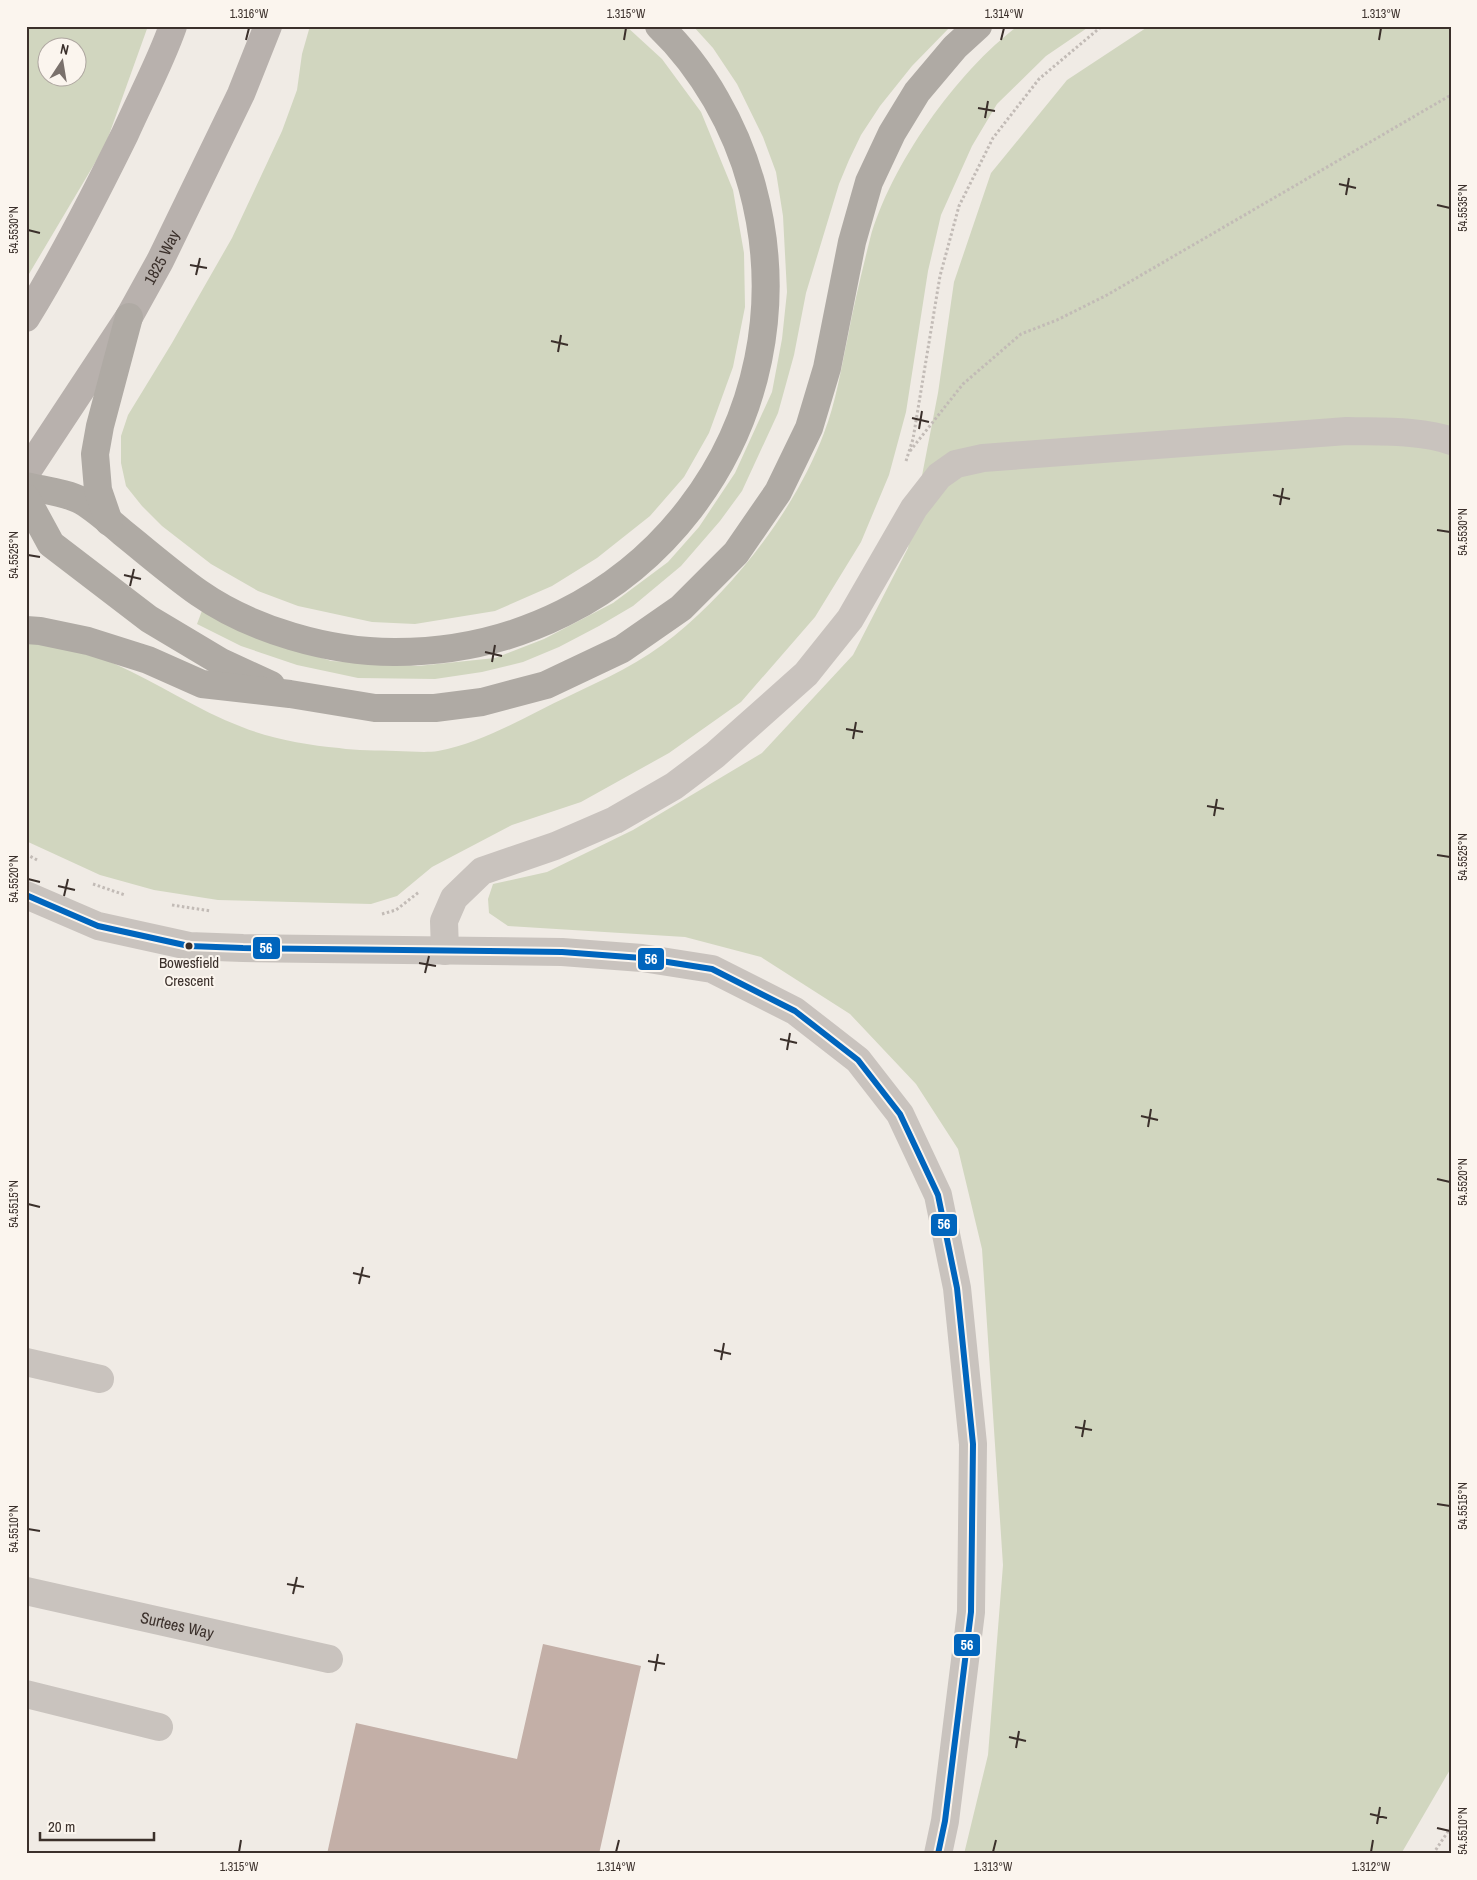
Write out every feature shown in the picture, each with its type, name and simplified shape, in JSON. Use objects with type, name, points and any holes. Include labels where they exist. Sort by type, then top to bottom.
[{"type":"highway","points":[[26,486],[80,500],[201,594],[245,619],[292,636],[342,648],[392,652],[443,650],[492,641],[540,624],[586,602],[634,568],[665,539],[697,500],[724,458],[744,412],[759,363],[766,313],[766,263],[760,212],[746,164],[726,118],[700,74],[659,26]]},
{"type":"highway","points":[[26,630],[88,641],[148,660],[202,684],[290,694],[375,708],[435,708],[482,702],[546,684],[622,649],[681,608],[736,553],[778,492],[809,428],[827,368],[852,242],[869,182],[892,133],[917,92],[955,47],[978,26]]},
{"type":"highway","points":[[109,522],[98,490],[95,454],[100,426],[129,317]]},
{"type":"highway","points":[[26,498],[51,544],[149,619],[222,662],[290,694]]},
{"type":"main road","points":[[26,318],[57,268],[83,219],[143,95],[173,26]]},
{"type":"main road","name":"1825 Way","points":[[26,473],[129,317],[160,261],[241,94],[268,26]]},
{"type":"street","points":[[445,951],[444,921],[454,898],[482,871],[555,846],[615,820],[674,786],[715,756],[806,674],[850,618],[914,508],[939,476],[956,464],[983,458],[1347,431],[1404,433],[1451,441]]},
{"type":"street","points":[[26,895],[98,926],[189,946],[562,952],[642,958],[712,969],[795,1011],[858,1060],[900,1114],[938,1195],[957,1288],[973,1444],[970,1612],[945,1821],[938,1854]]},
{"type":"street","points":[[26,1362],[100,1379]]},
{"type":"street","name":"Surtees Way","points":[[26,1591],[329,1659]]},
{"type":"street","points":[[26,1694],[159,1727]]},
{"type":"path","points":[[908,453],[964,384],[1021,334],[1057,320],[1107,295],[1451,95]]},
{"type":"path","points":[[1433,1854],[1451,1827]]},
{"type":"green space","points":[[26,26],[148,26],[105,146],[26,279]]},
{"type":"green space","points":[[310,26],[626,26],[662,59],[701,112],[733,190],[744,253],[745,307],[733,367],[709,433],[684,477],[650,516],[597,558],[552,586],[495,611],[415,624],[372,622],[298,606],[258,591],[211,564],[162,526],[126,486],[121,463],[121,436],[128,415],[232,238],[282,131],[297,90],[302,54]]},
{"type":"green space","points":[[693,26],[951,26],[912,66],[880,106],[861,135],[849,160],[839,184],[806,293],[794,355],[778,413],[742,491],[720,521],[681,566],[633,606],[559,647],[523,662],[482,672],[435,679],[358,678],[297,665],[241,646],[197,624],[203,608],[246,632],[331,661],[418,666],[495,658],[544,639],[613,603],[668,562],[699,527],[735,473],[772,392],[782,339],[787,292],[783,216],[776,172],[763,137],[737,84],[713,48]]},
{"type":"green space","points":[[1018,26],[1090,26],[1046,56],[997,104],[972,146],[941,215],[928,271],[906,412],[889,475],[861,542],[815,617],[741,702],[669,753],[581,802],[512,825],[432,867],[397,896],[371,904],[218,900],[154,890],[100,875],[26,841],[26,638],[71,648],[104,659],[131,671],[209,713],[265,735],[302,743],[346,749],[422,752],[455,747],[505,728],[623,669],[649,654],[674,636],[720,594],[741,570],[781,517],[797,489],[812,461],[832,409],[870,239],[893,181],[929,122],[950,94],[995,45]]},
{"type":"green space","points":[[1149,26],[1451,26],[1451,1768],[1401,1854],[964,1854],[988,1755],[1003,1565],[982,1249],[958,1149],[916,1084],[850,1014],[761,957],[685,937],[508,926],[489,913],[488,899],[493,884],[547,872],[633,830],[762,753],[853,655],[908,548],[938,393],[954,282],[991,173],[1067,80]]},
{"type":"building","points":[[543,1644],[641,1666],[599,1854],[327,1854],[356,1723],[517,1759]]},
{"type":"transit line","name":"56","points":[[26,895],[98,926],[189,946],[562,952],[642,958],[712,969],[795,1011],[858,1060],[900,1114],[938,1195],[957,1288],[973,1444],[971,1612],[945,1821],[938,1854]]},
{"type":"place","name":"Bowesfield Crescent","points":[[189,946]]}]
